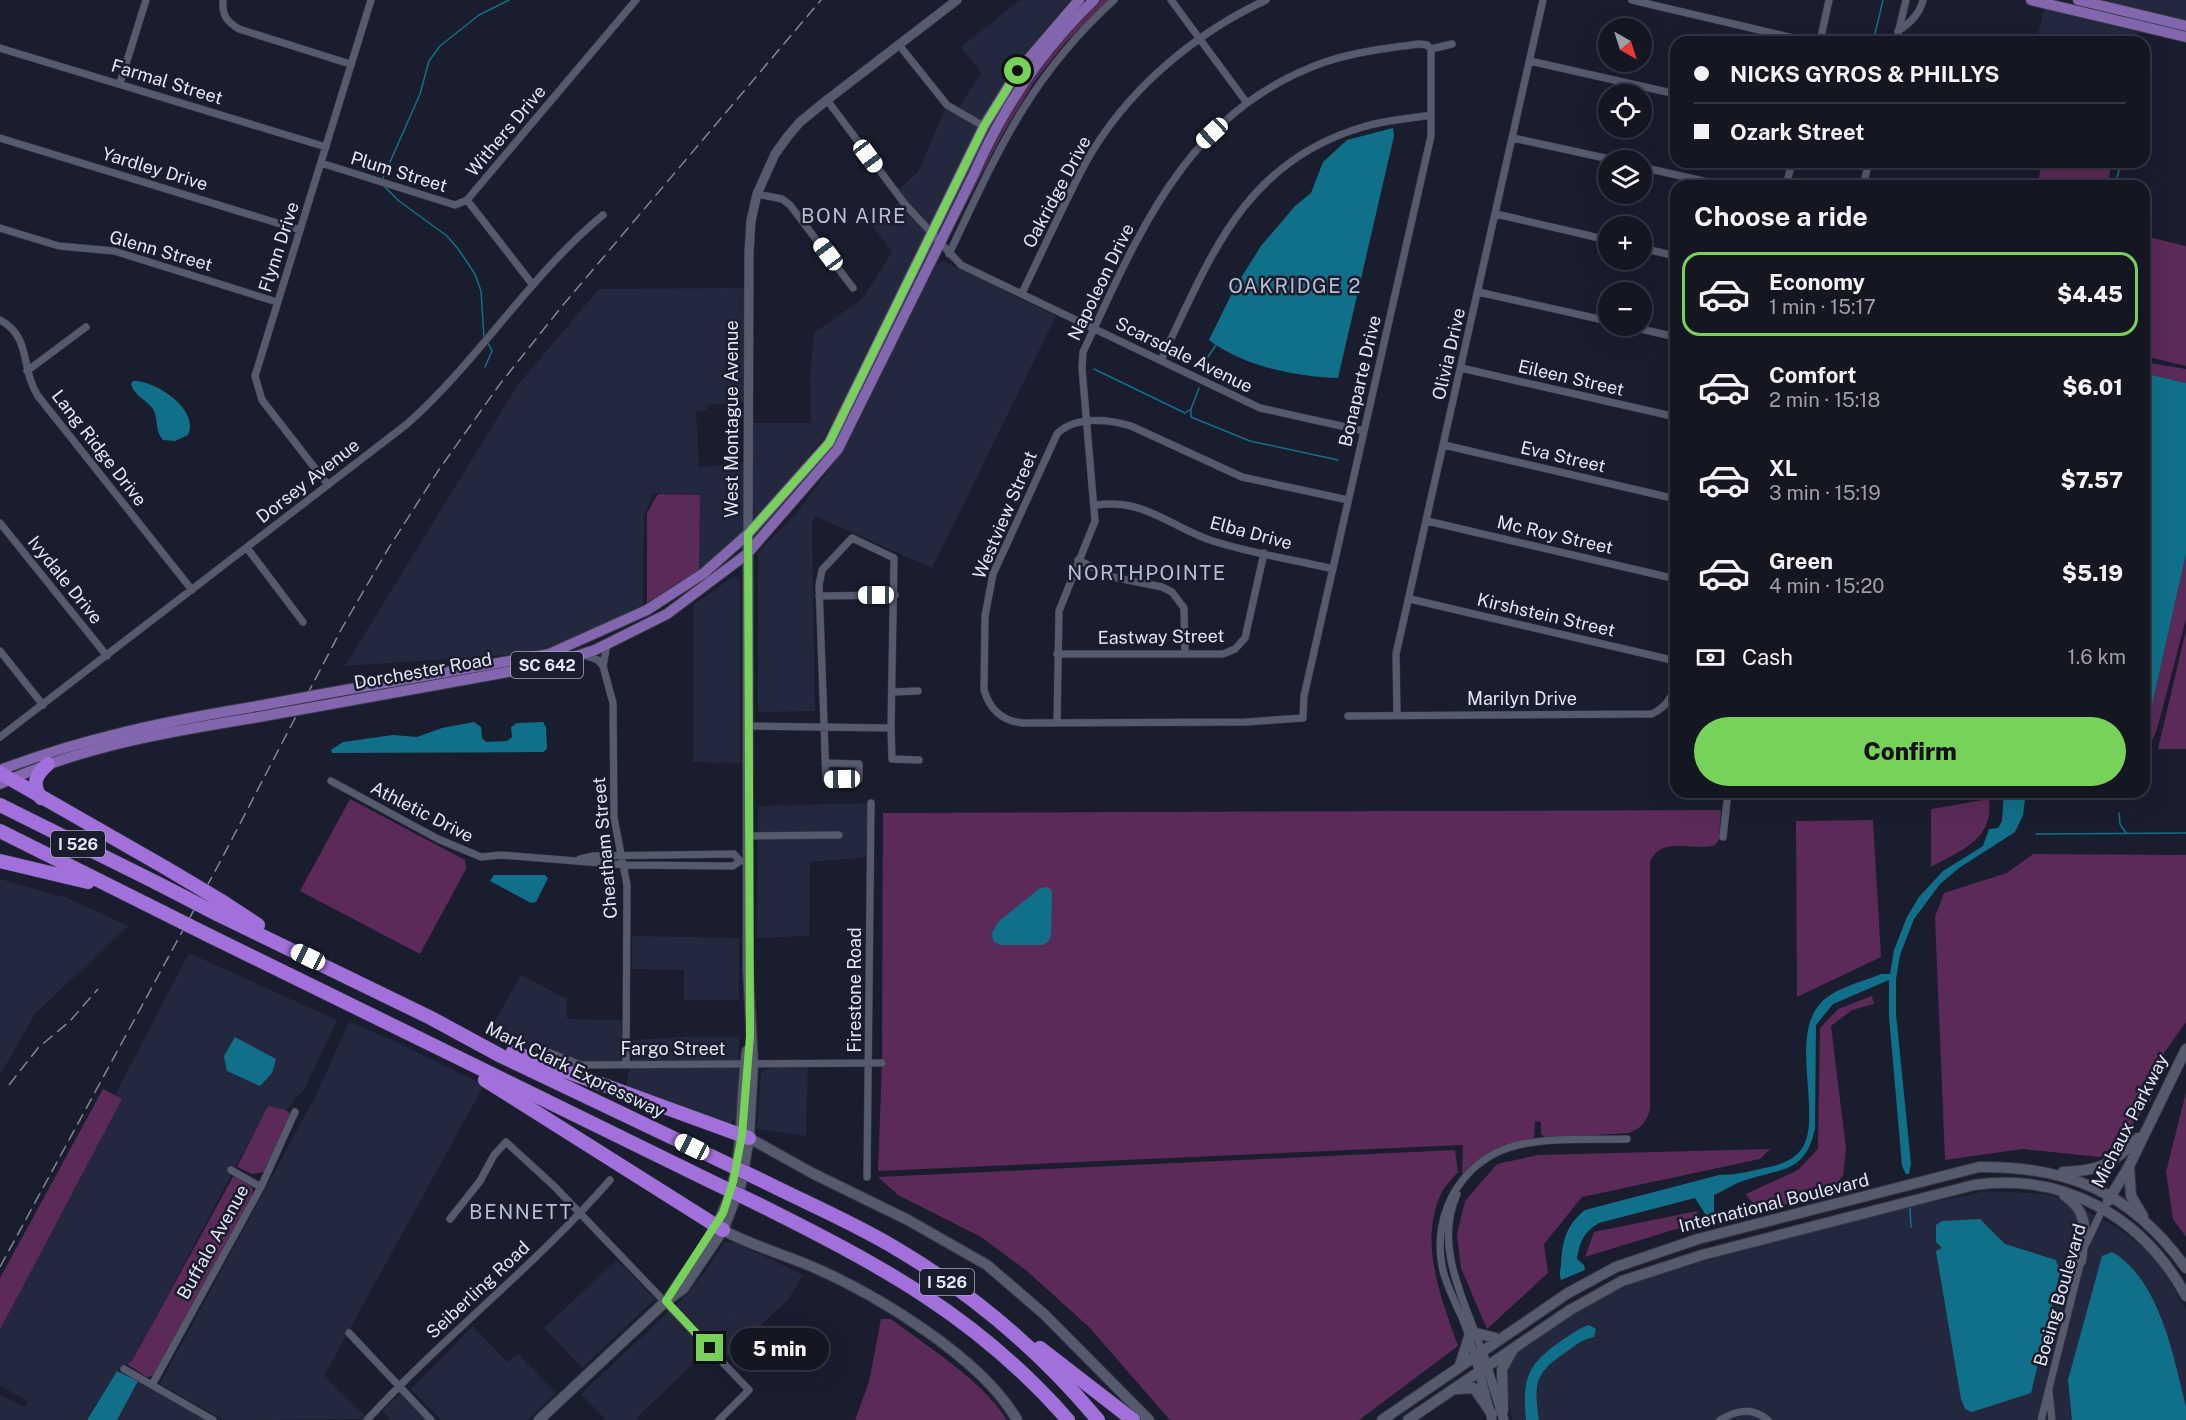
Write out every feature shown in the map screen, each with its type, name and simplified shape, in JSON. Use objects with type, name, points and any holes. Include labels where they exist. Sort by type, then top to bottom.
[{"type":"highway","points":[[41,798],[36,791],[35,781],[40,771],[48,764]]},
{"type":"highway","points":[[3,776],[166,868],[220,908]]},
{"type":"highway","name":"I 526","points":[[0,805],[157,883],[220,908]]},
{"type":"highway","name":"I 526","points":[[0,831],[389,1026],[855,1253],[930,1297],[1011,1362],[1068,1420]]},
{"type":"highway","points":[[0,861],[79,879],[146,904]]},
{"type":"highway","name":"Mark Clark Expressway","points":[[220,908],[308,957],[431,1018],[501,1056],[849,1223],[916,1261],[995,1318],[1051,1370],[1098,1420]]},
{"type":"highway","points":[[431,1018],[536,1062],[746,1136]]},
{"type":"highway","points":[[389,1026],[479,1076],[720,1228]]},
{"type":"highway","points":[[916,1261],[941,1272],[972,1293],[1133,1420]]},
{"type":"main road","name":"Dorchester Road","points":[[3,776],[50,751],[152,724],[549,654],[647,610],[704,573],[748,534],[829,443],[932,236],[1018,71],[1079,0]]},
{"type":"main road","name":"Dorchester Road","points":[[3,776],[154,734],[552,664],[607,644],[667,614],[747,554],[838,449],[940,244],[988,129],[1059,36],[1094,0]]},
{"type":"main road","points":[[2031,0],[2186,37]]},
{"type":"main road","points":[[2078,0],[2186,26]]},
{"type":"main road","name":"West Montague Avenue","points":[[539,1420],[666,1301],[720,1228],[746,1136],[750,1036],[744,861],[748,836],[748,534]]},
{"type":"main road","name":"Michaux Parkway","points":[[2103,1208],[2129,1166],[2186,1049]]},
{"type":"main road","points":[[2049,1172],[2091,1171],[2112,1162],[2146,1129]]},
{"type":"main road","points":[[746,1136],[812,1173],[908,1220],[987,1265],[1044,1314],[1149,1420]]},
{"type":"main road","points":[[2129,1166],[2131,1196],[2147,1221]]},
{"type":"main road","name":"International Boulevard","points":[[1382,1420],[1568,1293],[1616,1267],[1698,1239],[1979,1167],[2011,1167],[2049,1172],[2075,1179],[2110,1197],[2147,1221],[2169,1244],[2186,1268]]},
{"type":"main road","name":"International Boulevard","points":[[1408,1420],[1593,1296],[1622,1281],[1702,1255],[1964,1187],[1999,1182],[2024,1183],[2057,1189],[2103,1208],[2145,1239],[2168,1266],[2186,1296]]},
{"type":"main road","points":[[2057,1189],[2081,1211],[2084,1231],[2081,1261]]},
{"type":"main road","points":[[720,1228],[745,1242],[811,1266],[849,1284],[916,1325],[991,1385],[1017,1420]]},
{"type":"main road","points":[[1698,1239],[1702,1255]]},
{"type":"main road","points":[[1460,1366],[1473,1335],[1499,1339]]},
{"type":"main road","points":[[1504,1415],[1502,1369],[1515,1347]]},
{"type":"main road","points":[[1450,1391],[1465,1387],[1473,1389],[1492,1417]]},
{"type":"street","points":[[120,83],[146,0]]},
{"type":"street","points":[[223,0],[222,12],[229,23],[239,29],[350,64]]},
{"type":"street","name":"Flynn Drive","points":[[328,485],[262,400],[256,388],[255,376],[371,0]]},
{"type":"street","name":"Withers Drive","points":[[533,285],[467,200],[636,0]]},
{"type":"street","name":"West Montague Avenue","points":[[748,534],[749,252],[751,221],[757,194],[775,154],[800,122],[957,0]]},
{"type":"street","points":[[949,254],[1000,146],[1031,92],[1058,56],[1114,0]]},
{"type":"street","points":[[1171,0],[1247,103]]},
{"type":"street","name":"Oakridge Drive","points":[[1022,293],[1086,162],[1106,131],[1153,77],[1199,39],[1266,0]]},
{"type":"street","name":"Olivia Drive","points":[[1397,715],[1396,654],[1543,0]]},
{"type":"street","points":[[1632,0],[1785,36]]},
{"type":"street","points":[[1821,36],[1829,0]]},
{"type":"street","points":[[1897,36],[1906,0]]},
{"type":"street","points":[[1898,31],[1907,25],[1921,7],[1923,0]]},
{"type":"street","name":"Napoleon Drive","points":[[1057,723],[1059,611],[1078,560],[1094,529],[1096,505],[1082,368],[1083,352],[1156,202],[1202,143],[1247,103],[1283,81],[1324,62],[1367,50],[1419,44],[1431,49],[1452,44]]},
{"type":"street","points":[[899,45],[947,105],[988,129]]},
{"type":"street","name":"Farmal Street","points":[[0,48],[326,147]]},
{"type":"street","name":"Bonaparte Drive","points":[[1303,718],[1304,696],[1431,136],[1431,49]]},
{"type":"street","points":[[1530,61],[1670,93]]},
{"type":"street","name":"Scarsdale Avenue","points":[[827,100],[904,203],[961,266],[1260,408],[1364,431]]},
{"type":"street","points":[[1161,360],[1221,237],[1242,207],[1263,184],[1312,148],[1340,135],[1384,122],[1431,116]]},
{"type":"street","name":"Yardley Drive","points":[[0,138],[300,230]]},
{"type":"street","points":[[1513,138],[1598,157]]},
{"type":"street","name":"Plum Street","points":[[321,164],[455,205],[467,200]]},
{"type":"street","points":[[1652,169],[1699,180]]},
{"type":"street","points":[[757,194],[782,199],[790,205],[853,288]]},
{"type":"street","name":"Dorsey Avenue","points":[[0,737],[423,410],[450,382],[570,242],[603,214]]},
{"type":"street","points":[[1496,214],[1598,238]]},
{"type":"street","name":"Glenn Street","points":[[0,228],[59,246],[114,251],[277,302]]},
{"type":"street","points":[[1652,251],[1670,255]]},
{"type":"street","points":[[1478,292],[1598,319]]},
{"type":"street","name":"Lang Ridge Drive","points":[[0,320],[13,327],[21,339],[27,371],[38,396],[192,590]]},
{"type":"street","points":[[27,371],[86,327]]},
{"type":"street","points":[[1652,332],[1670,336]]},
{"type":"street","name":"Eileen Street","points":[[1461,368],[1670,416]]},
{"type":"street","name":"Westview Street","points":[[1303,718],[1245,722],[1057,723],[1013,722],[1002,718],[987,701],[984,690],[985,616],[993,574],[1057,434],[1070,423],[1114,421],[1131,426],[1242,477],[1348,500]]},
{"type":"street","name":"Eva Street","points":[[1444,445],[1670,498]]},
{"type":"street","name":"Elba Drive","points":[[1096,505],[1117,502],[1135,505],[1208,539],[1333,569]]},
{"type":"street","name":"Mc Roy Street","points":[[1427,521],[1670,578]]},
{"type":"street","name":"Ivydale Drive","points":[[0,524],[107,656]]},
{"type":"street","points":[[825,763],[859,764],[859,779],[826,780],[825,763],[823,727],[819,596],[822,570],[852,538],[894,558],[892,759],[919,760]]},
{"type":"street","points":[[247,548],[303,622]]},
{"type":"street","name":"Eastway Street","points":[[1057,654],[1223,654],[1240,645],[1245,638],[1264,553]]},
{"type":"street","points":[[1078,560],[1113,577],[1162,586],[1172,592],[1184,608],[1185,653]]},
{"type":"street","points":[[819,596],[895,595]]},
{"type":"street","name":"Kirshstein Street","points":[[1410,599],[1670,660]]},
{"type":"street","name":"Cheatham Street","points":[[607,644],[603,666],[613,704],[614,818],[625,865],[627,1064]]},
{"type":"street","points":[[0,651],[43,705]]},
{"type":"street","points":[[582,654],[598,660],[603,666]]},
{"type":"street","points":[[892,692],[918,691]]},
{"type":"street","name":"Marilyn Drive","points":[[1348,716],[1652,714],[1666,706],[1670,701]]},
{"type":"street","points":[[749,726],[891,728]]},
{"type":"street","name":"Athletic Drive","points":[[330,781],[438,839],[481,857],[501,855],[625,865],[733,866],[744,861]]},
{"type":"street","points":[[1722,837],[1727,798]]},
{"type":"street","name":"Firestone Road","points":[[867,1177],[871,803]]},
{"type":"street","points":[[748,836],[838,835]]},
{"type":"street","name":"Athletic Drive","points":[[574,860],[592,856],[734,854],[744,861]]},
{"type":"street","name":"Fargo Street","points":[[540,1049],[581,1065],[882,1063]]},
{"type":"street","name":"Buffalo Avenue","points":[[152,1385],[261,1186],[295,1112]]},
{"type":"street","points":[[1473,1335],[1447,1285],[1440,1251],[1444,1214],[1458,1186],[1479,1164],[1514,1146],[1627,1139]]},
{"type":"street","points":[[450,1219],[480,1181],[494,1155],[506,1142],[666,1301],[749,1390],[719,1420]]},
{"type":"street","points":[[231,1170],[261,1186]]},
{"type":"street","name":"Seiberling Road","points":[[367,1420],[399,1385],[580,1214],[610,1180]]},
{"type":"street","points":[[1458,1186],[1448,1223],[1448,1252],[1479,1353],[1492,1417]]},
{"type":"street","name":"Boeing Boulevard","points":[[2041,1420],[2081,1261],[2088,1238],[2103,1208]]},
{"type":"street","points":[[349,1333],[431,1420]]},
{"type":"street","points":[[1483,1368],[1504,1415]]},
{"type":"street","points":[[124,1369],[213,1420]]},
{"type":"street","name":"Boeing Boulevard","points":[[2049,1391],[2052,1420]]},
{"type":"street","points":[[1720,1420],[1745,1411],[1760,1414],[1768,1420]]},
{"type":"shaded area","points":[[1020,0],[1070,0],[1024,54],[982,119],[850,391],[825,436],[765,510],[762,510],[739,537],[699,573],[700,495],[653,493],[644,517],[643,602],[645,608],[580,638],[534,653],[345,666],[517,386],[599,289],[749,288],[749,402],[707,405],[707,410],[696,411],[699,467],[748,463],[748,423],[811,423],[810,378],[814,333],[862,299],[892,251],[871,224],[901,201],[896,192],[918,172],[947,105],[957,111],[981,73],[961,47]]},
{"type":"shaded area","points":[[1099,0],[1109,0],[1065,43],[1034,82],[1002,135],[947,241],[977,172],[1022,93],[1058,45]]},
{"type":"shaded area","points":[[2103,0],[2186,0],[2186,21],[2152,12]]},
{"type":"shaded area","points":[[2044,9],[2138,32],[2137,36],[2037,36]]},
{"type":"shaded area","points":[[2041,168],[2111,168],[2108,180],[2038,180]]},
{"type":"shaded area","points":[[2150,237],[2186,246],[2186,366],[2150,357]]},
{"type":"shaded area","points":[[943,261],[1056,316],[932,568],[815,516],[812,524],[815,711],[758,712],[758,552],[800,509],[834,463],[855,429],[934,266]]},
{"type":"shaded area","points":[[2150,363],[2186,369],[2186,383],[2150,374]]},
{"type":"shaded area","points":[[658,494],[700,495],[699,573],[647,607],[647,513]]},
{"type":"shaded area","points":[[2186,554],[2186,619],[2157,729],[2150,745],[2151,710]]},
{"type":"shaded area","points":[[734,576],[740,580],[740,763],[693,762],[693,605]]},
{"type":"shaded area","points":[[2186,630],[2186,749],[2158,749]]},
{"type":"shaded area","points":[[350,799],[465,860],[466,869],[420,954],[300,891]]},
{"type":"shaded area","points":[[1989,799],[1989,813],[1981,834],[1964,849],[1931,867],[1931,809]]},
{"type":"shaded area","points":[[871,803],[870,857],[810,862],[809,936],[757,938],[758,806]]},
{"type":"shaded area","points":[[1721,810],[1719,840],[1715,845],[1661,849],[1654,854],[1650,863],[1650,1109],[1643,1124],[1629,1133],[1546,1138],[1541,1134],[1541,1122],[1535,1121],[1534,1138],[1489,1154],[1462,1174],[1463,1145],[878,1171],[882,1063],[883,813]]},
{"type":"shaded area","points":[[1873,820],[1881,957],[1797,997],[1796,821]]},
{"type":"shaded area","points":[[2033,854],[2186,855],[2186,1022],[2164,1053],[2151,1100],[2121,1139],[2100,1157],[2022,1149],[1945,1160],[1935,917],[1944,893],[2007,873]]},
{"type":"shaded area","points":[[0,879],[67,898],[128,926],[35,1014],[0,1075]]},
{"type":"shaded area","points":[[632,936],[739,938],[739,1000],[684,1000],[684,970],[632,969]]},
{"type":"shaded area","points":[[189,953],[337,1020],[305,1088],[286,1110],[268,1106],[132,1361],[117,1371],[86,1420],[0,1420],[0,1395],[24,1407],[28,1402],[0,1385],[0,1330],[122,1099],[115,1095]]},
{"type":"shaded area","points":[[521,975],[567,999],[567,1019],[621,1020],[623,1043],[620,1060],[581,1065],[540,1049],[530,1051],[523,1044],[490,1030]]},
{"type":"shaded area","points":[[1872,996],[1874,1004],[1852,1010],[1831,1026],[1846,1149],[1843,1176],[1826,1195],[1758,1211],[1746,1194],[1798,1170],[1818,1149],[1820,1028],[1838,1009]]},
{"type":"shaded area","points":[[349,1022],[392,1040],[484,1085],[324,1376],[368,1419],[224,1420],[160,1384],[318,1091]]},
{"type":"shaded area","points":[[739,1037],[737,1116],[730,1124],[726,1125],[625,1090],[633,1056],[632,1040]]},
{"type":"shaded area","points":[[781,1064],[808,1064],[806,1136],[757,1129],[761,1072]]},
{"type":"shaded area","points":[[103,1089],[122,1099],[0,1330],[0,1278]]},
{"type":"shaded area","points":[[2186,1092],[2186,1237],[2173,1219],[2166,1172]]},
{"type":"shaded area","points":[[268,1106],[286,1110],[293,1116],[264,1172],[252,1174],[237,1167]]},
{"type":"shaded area","points":[[1770,1149],[1760,1159],[1582,1197],[1544,1244],[1548,1273],[1487,1329],[1461,1268],[1457,1234],[1465,1201],[1497,1164],[1538,1155]]},
{"type":"shaded area","points":[[1455,1150],[1458,1172],[1441,1194],[1434,1213],[1432,1251],[1445,1310],[1458,1346],[1359,1420],[1170,1420],[1089,1327],[1027,1271],[981,1237],[898,1195],[878,1177]]},
{"type":"shaded area","points":[[234,1175],[253,1188],[252,1196],[154,1376],[147,1377],[127,1364],[132,1361]]},
{"type":"shaded area","points":[[1987,1191],[2047,1194],[2066,1201],[2118,1228],[2146,1250],[2164,1272],[2186,1310],[2186,1420],[1512,1420],[1505,1377],[1516,1354],[1602,1295],[1640,1280],[1752,1247],[1901,1209]]},
{"type":"shaded area","points":[[1697,1211],[1699,1222],[1585,1257],[1594,1232]]},
{"type":"shaded area","points":[[735,1242],[803,1275],[787,1301],[722,1361],[710,1348],[634,1420],[606,1420],[581,1394],[682,1299],[706,1271],[724,1243]]},
{"type":"shaded area","points":[[617,1260],[655,1299],[582,1368],[544,1328]]},
{"type":"shaded area","points":[[881,1319],[891,1319],[969,1377],[1007,1420],[855,1420],[869,1382]]},
{"type":"shaded area","points":[[473,1326],[507,1362],[518,1354],[556,1393],[528,1420],[441,1420],[411,1389]]},
{"type":"shaded area","points":[[138,1381],[209,1420],[117,1420]]},
{"type":"shaded area","points":[[401,1393],[427,1420],[391,1420],[382,1411]]},
{"type":"water","points":[[1393,128],[1394,136],[1338,378],[1288,372],[1254,363],[1238,357],[1209,340],[1234,289],[1261,246],[1295,206],[1311,193],[1323,162],[1347,140]]},
{"type":"water","points":[[2150,374],[2186,383],[2186,554],[2150,712]]},
{"type":"water","points":[[133,381],[153,386],[174,398],[188,416],[190,425],[188,435],[175,441],[163,440],[158,432],[153,409],[135,392],[131,384]]},
{"type":"water","points":[[474,722],[481,727],[482,738],[486,742],[507,741],[512,737],[511,727],[517,723],[543,722],[546,727],[547,749],[543,752],[332,753],[331,750],[343,742],[393,735],[417,737],[442,728]]},
{"type":"water","points":[[2004,798],[2025,798],[2023,815],[2015,832],[1959,868],[1940,884],[1914,919],[1900,955],[1896,979],[1896,1014],[1911,1164],[1909,1174],[1906,1174],[1902,1166],[1889,1016],[1889,980],[1833,1004],[1816,1025],[1815,1128],[1811,1143],[1798,1162],[1780,1171],[1739,1182],[1714,1195],[1714,1213],[1707,1217],[1695,1198],[1599,1223],[1586,1234],[1580,1247],[1577,1259],[1584,1265],[1585,1270],[1561,1280],[1561,1258],[1566,1235],[1573,1222],[1585,1210],[1719,1175],[1774,1166],[1800,1151],[1807,1138],[1809,1121],[1807,1038],[1811,1019],[1820,1004],[1832,994],[1849,986],[1881,974],[1890,974],[1894,950],[1907,917],[1919,897],[1943,871],[1983,846],[1989,829],[1998,828],[2002,821]]},
{"type":"water","points":[[494,875],[545,875],[548,878],[536,902],[531,903],[490,881]]},
{"type":"water","points":[[1048,887],[1052,891],[1051,936],[1048,942],[1042,945],[1000,945],[993,941],[992,933],[998,922],[1040,888]]},
{"type":"water","points":[[235,1037],[276,1059],[272,1073],[260,1086],[227,1071],[224,1056]]},
{"type":"water","points":[[1980,1219],[2005,1244],[2056,1260],[2060,1272],[2031,1393],[1972,1412],[1965,1409],[1961,1399],[1936,1251],[1942,1248],[1936,1242],[1936,1225],[1942,1221]]},
{"type":"water","points":[[2112,1252],[2128,1264],[2142,1281],[2153,1300],[2170,1344],[2186,1407],[2186,1420],[2072,1420],[2068,1380],[2102,1256]]},
{"type":"water","points":[[1589,1325],[1596,1329],[1594,1337],[1578,1344],[1543,1372],[1537,1387],[1539,1420],[1526,1420],[1526,1383],[1534,1366],[1550,1349]]},
{"type":"water","points":[[117,1371],[138,1381],[117,1420],[87,1420]]},
{"type":"waterway","points":[[383,178],[420,94],[429,61],[440,46],[479,15],[509,0]]},
{"type":"waterway","points":[[1874,36],[1883,0]]},
{"type":"waterway","points":[[2116,180],[2120,168]]},
{"type":"waterway","points":[[384,186],[399,201],[447,236],[475,274],[481,291],[484,338]]},
{"type":"waterway","points":[[485,367],[492,351],[488,343]]},
{"type":"waterway","points":[[1205,361],[1216,345]]},
{"type":"waterway","points":[[1094,369],[1185,413],[1191,409],[1199,388]]},
{"type":"waterway","points":[[1191,409],[1191,417],[1250,441],[1338,460]]},
{"type":"waterway","points":[[2119,813],[2120,824],[2126,833]]},
{"type":"waterway","points":[[2036,834],[2186,833]]},
{"type":"waterway","points":[[1910,1208],[1911,1227]]},
{"type":"railway","points":[[0,1267],[220,862],[342,628],[388,549],[438,471],[500,384],[563,305],[821,0]]},
{"type":"railway","points":[[9,1085],[38,1048],[70,1021],[98,989]]},
{"type":"district","name":"BON AIRE","points":[[854,216]]},
{"type":"district","name":"OAKRIDGE 2","points":[[1295,286]]},
{"type":"district","name":"NORTHPOINTE","points":[[1147,573]]},
{"type":"district","name":"BENNETT","points":[[521,1212]]},
{"type":"route","points":[[710,1348],[666,1301],[698,1256],[723,1213],[733,1182],[742,1135],[750,1036],[748,534],[829,443],[963,174],[984,126],[1018,71]]}]
